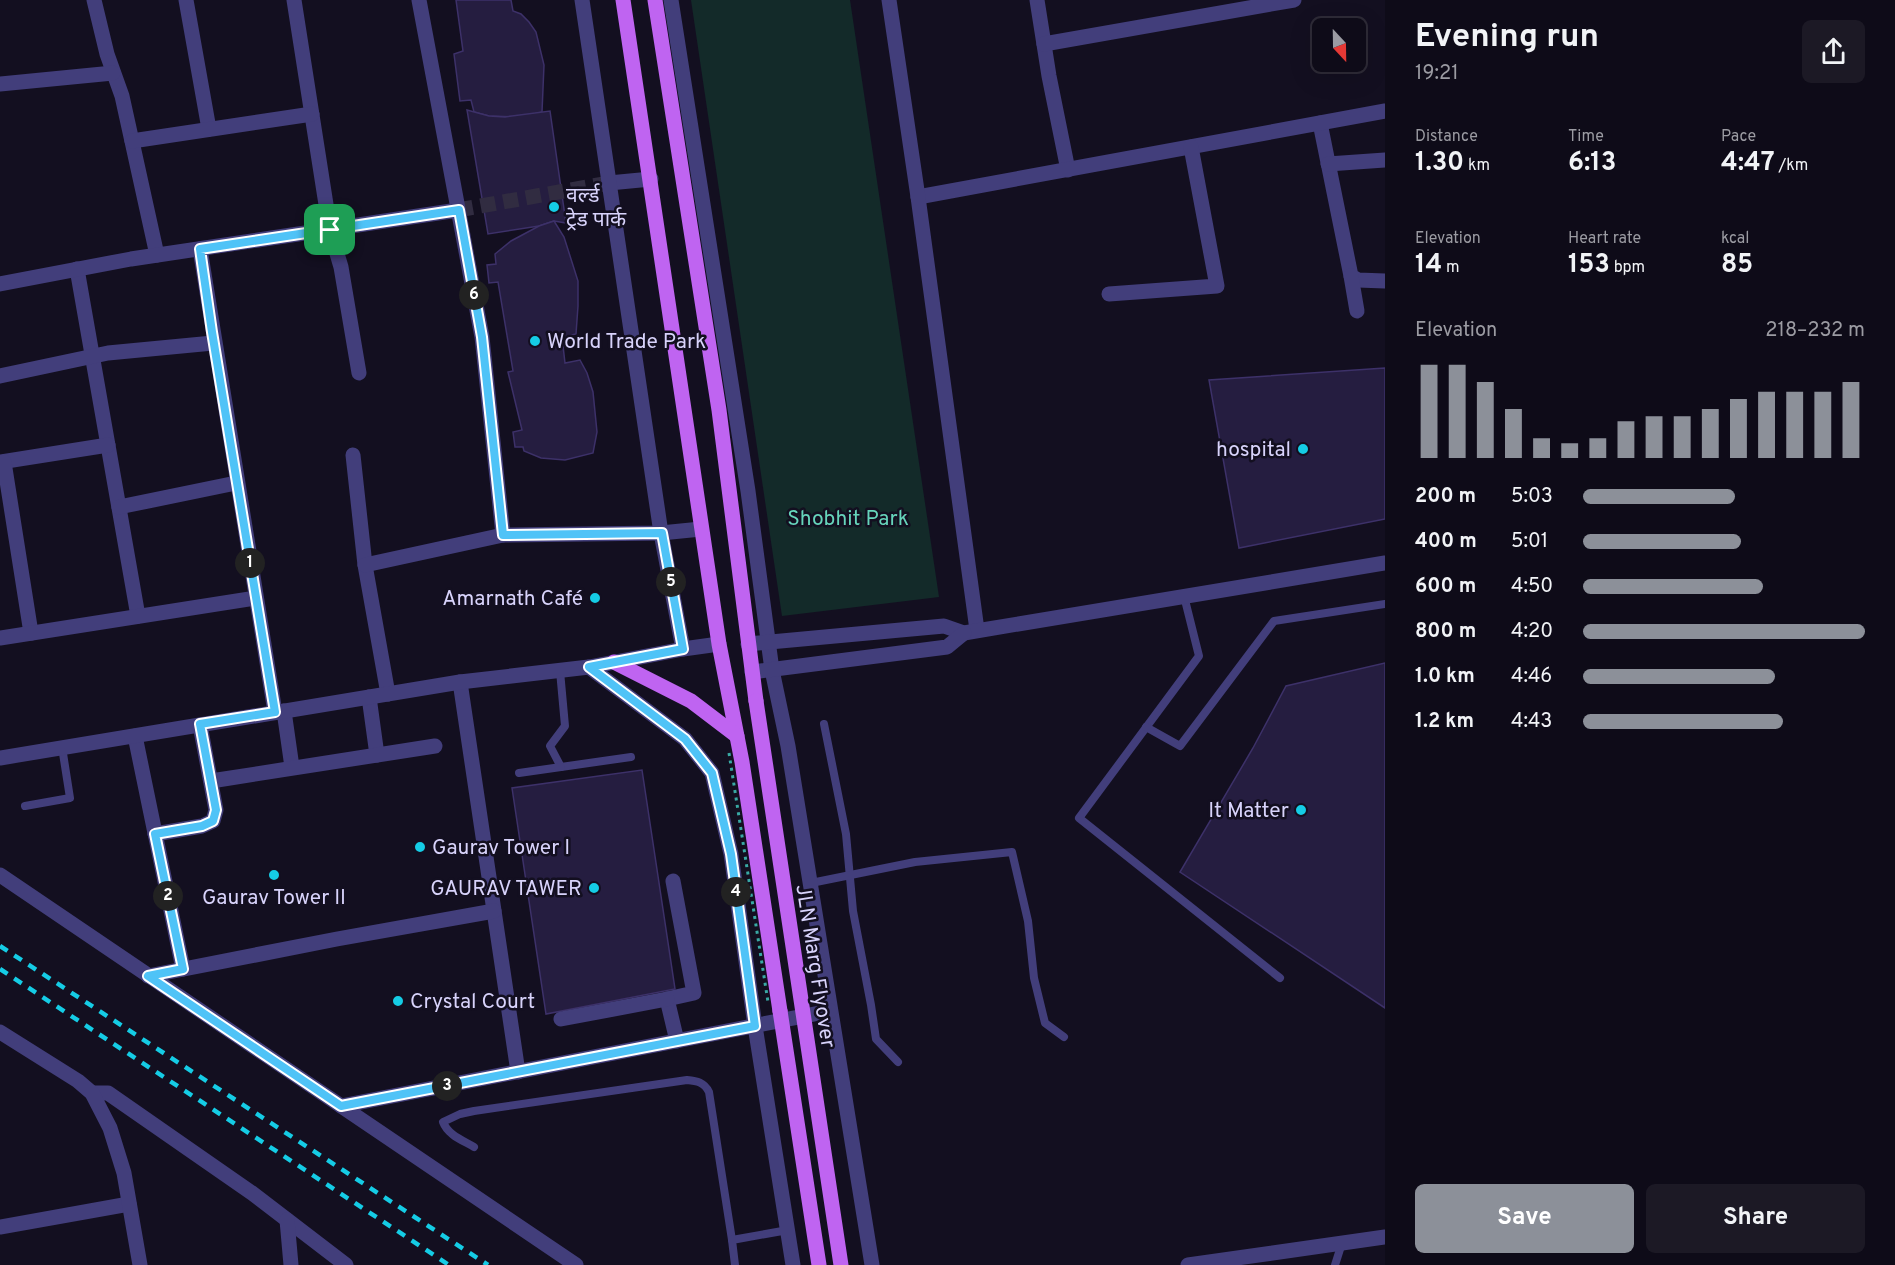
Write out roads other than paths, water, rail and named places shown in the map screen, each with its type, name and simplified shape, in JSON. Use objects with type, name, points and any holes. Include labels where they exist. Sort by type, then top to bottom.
[{"type":"main road","name":"JLN Marg Flyover","points":[[623,0],[701,529],[719,644],[742,762],[819,1265]]},
{"type":"main road","name":"JLN Marg Flyover","points":[[655,0],[719,410],[756,701],[841,1265]]},
{"type":"main road","points":[[614,662],[692,701],[737,736]]},
{"type":"street","points":[[94,0],[113,73],[122,96],[157,255]]},
{"type":"street","points":[[186,0],[209,129]]},
{"type":"street","points":[[294,0],[330,230],[341,267],[359,373]]},
{"type":"street","points":[[419,0],[482,337],[503,535]]},
{"type":"street","points":[[582,0],[662,533],[683,649]]},
{"type":"street","points":[[671,0],[741,443],[772,670],[788,746],[872,1265]]},
{"type":"street","points":[[889,0],[918,197],[970,632]]},
{"type":"street","points":[[1037,0],[1068,170]]},
{"type":"street","points":[[1044,44],[1294,0]]},
{"type":"street","points":[[0,84],[113,73]]},
{"type":"street","points":[[918,197],[1385,111]]},
{"type":"street","points":[[132,141],[312,114]]},
{"type":"street","points":[[1320,123],[1357,311]]},
{"type":"street","points":[[1109,294],[1216,286],[1191,147]]},
{"type":"street","points":[[1329,164],[1385,160]]},
{"type":"street","points":[[609,183],[651,179]]},
{"type":"street","points":[[0,284],[157,255],[459,210]]},
{"type":"street","points":[[200,249],[213,343],[256,597],[292,767]]},
{"type":"street","points":[[77,269],[138,616]]},
{"type":"street","points":[[1351,276],[1358,280],[1385,281]]},
{"type":"street","points":[[0,376],[92,357],[213,343]]},
{"type":"street","points":[[32,633],[2,462],[108,445]]},
{"type":"street","points":[[353,455],[365,565],[388,694]]},
{"type":"street","points":[[119,507],[237,483]]},
{"type":"street","points":[[365,565],[503,535],[662,533],[701,529]]},
{"type":"street","points":[[748,644],[944,626],[970,632],[1385,563]]},
{"type":"street","points":[[0,638],[256,597]]},
{"type":"street","points":[[752,672],[947,647],[970,632]]},
{"type":"street","points":[[0,758],[460,682],[589,667],[719,644]]},
{"type":"street","points":[[589,667],[685,739],[712,773],[731,854],[755,1026],[793,1265]]},
{"type":"street","points":[[460,682],[518,1072]]},
{"type":"street","points":[[369,697],[377,755]]},
{"type":"street","points":[[155,834],[202,826],[213,821],[216,810],[200,724]]},
{"type":"street","points":[[135,736],[183,969]]},
{"type":"street","points":[[211,781],[435,746]]},
{"type":"street","points":[[0,875],[576,1265]]},
{"type":"street","points":[[561,1019],[694,993],[673,881]]},
{"type":"street","points":[[148,976],[494,911]]},
{"type":"street","points":[[667,999],[677,1041]]},
{"type":"street","points":[[341,1106],[830,1011]]},
{"type":"street","points":[[0,1032],[78,1081],[92,1093],[110,1128],[124,1173],[140,1265]]},
{"type":"street","points":[[92,1093],[108,1094],[252,1193],[346,1265]]},
{"type":"street","points":[[0,1227],[129,1204]]},
{"type":"street","points":[[287,1220],[291,1265]]},
{"type":"street","points":[[1188,1265],[1255,1260],[1385,1237]]},
{"type":"lane","points":[[1184,596],[1199,656],[1079,818],[1280,978]]},
{"type":"lane","points":[[1146,727],[1180,746],[1274,621],[1385,604]]},
{"type":"lane","points":[[560,671],[565,726],[550,746],[561,767]]},
{"type":"lane","points":[[824,724],[846,834],[853,911],[876,1040],[898,1062]]},
{"type":"lane","points":[[25,806],[70,798],[62,747]]},
{"type":"lane","points":[[519,774],[631,757]]},
{"type":"lane","points":[[811,883],[915,862],[1012,852],[1028,921],[1034,978],[1045,1023],[1064,1037]]},
{"type":"lane","points":[[474,1147],[452,1134],[443,1122],[460,1114],[474,1111],[687,1080],[699,1081],[706,1086],[711,1100],[735,1265]]},
{"type":"lane","points":[[732,1240],[788,1230]]},
{"type":"lane","points":[[1335,1265],[1342,1243]]},
{"type":"tunnel","points":[[458,210],[609,183]]},
{"type":"railway","points":[[0,946],[488,1265]]},
{"type":"railway","points":[[0,969],[449,1265]]},
{"type":"place","name":"वर्ल्ड ट्रेड पार्क","points":[[554,207]]},
{"type":"place","name":"World Trade Park","points":[[535,341]]},
{"type":"place","name":"hospital","points":[[1303,449]]},
{"type":"place","name":"Amarnath Café","points":[[595,598]]},
{"type":"place","name":"It Matter","points":[[1301,810]]},
{"type":"place","name":"Gaurav Tower I","points":[[420,847]]},
{"type":"place","name":"Gaurav Tower II","points":[[274,875]]},
{"type":"place","name":"GAURAV TAWER","points":[[594,888]]},
{"type":"place","name":"Crystal Court","points":[[398,1001]]},
{"type":"park label","name":"Shobhit Park","points":[[848,518]]}]
